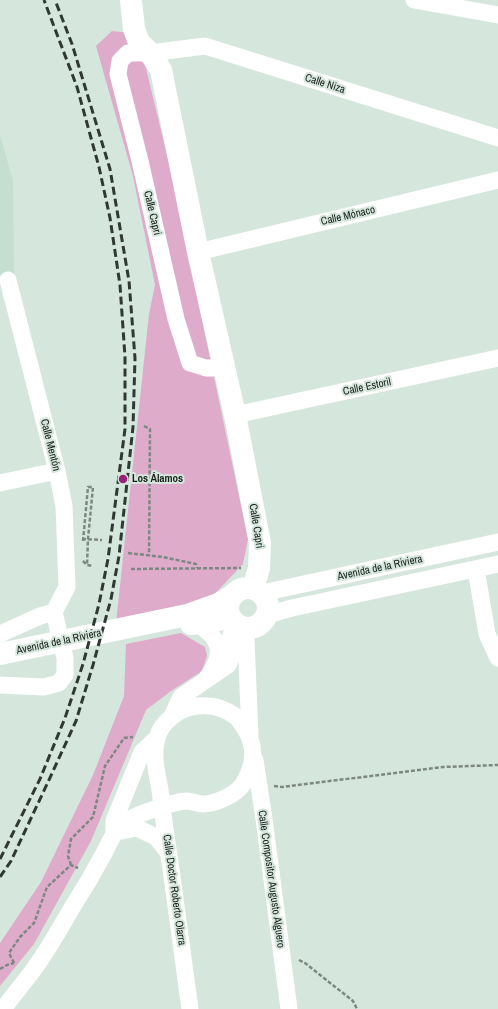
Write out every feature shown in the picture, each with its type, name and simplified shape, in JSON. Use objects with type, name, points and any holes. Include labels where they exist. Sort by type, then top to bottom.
[{"type":"street","name":"Calle Capri","points":[[131,0],[134,29],[139,42],[150,52],[160,70],[198,252],[225,368],[260,543],[258,591]]},
{"type":"street","points":[[414,0],[498,15]]},
{"type":"street","name":"Calle Niza","points":[[150,52],[205,46],[498,138]]},
{"type":"street","name":"Calle Capri","points":[[150,52],[128,53],[120,60],[118,74],[140,161],[176,319],[190,363],[206,368],[225,368]]},
{"type":"street","name":"Calle Mónaco","points":[[198,252],[498,180]]},
{"type":"street","name":"Calle Mentón","points":[[8,280],[57,471],[64,506],[67,587],[54,612]]},
{"type":"street","name":"Calle Estoril","points":[[235,415],[498,358]]},
{"type":"street","points":[[0,483],[57,471]]},
{"type":"street","name":"Avenida de la Riviera","points":[[258,591],[498,542]]},
{"type":"street","name":"Avenida de la Riviera","points":[[267,615],[299,606],[498,564]]},
{"type":"street","points":[[476,569],[487,634],[498,658]]},
{"type":"street","points":[[242,590],[258,591],[268,603],[267,615],[264,620],[259,625],[238,623],[229,607],[232,596],[242,590]]},
{"type":"street","name":"Avenida de la Riviera","points":[[0,654],[187,615],[218,604],[232,596]]},
{"type":"street","points":[[0,634],[40,616],[54,612],[65,658],[65,675],[58,683],[44,687],[0,685]]},
{"type":"street","points":[[196,623],[207,630],[214,637],[219,653],[216,666],[204,681]]},
{"type":"street","name":"Avenida de la Riviera","points":[[0,662],[196,623],[238,623]]},
{"type":"street","points":[[114,832],[114,821],[142,752],[157,737],[172,716],[181,697],[228,665],[231,656],[230,635],[238,623]]},
{"type":"street","name":"Calle Compositor Augusto Alguero","points":[[238,623],[246,639],[251,742],[289,1009]]},
{"type":"street","points":[[3,1009],[32,972],[92,874],[114,832],[128,820],[162,806],[186,801],[203,804],[223,800],[242,786],[251,768],[251,742],[236,716],[221,707],[203,704],[186,708],[172,716]]},
{"type":"street","points":[[157,737],[154,753],[157,772],[168,789],[186,801]]},
{"type":"street","name":"Calle Doctor Roberto Olarra","points":[[157,772],[190,1009]]},
{"type":"street","points":[[114,832],[137,828],[156,837],[168,852]]},
{"type":"path","points":[[144,426],[150,428],[149,556]]},
{"type":"path","points":[[83,542],[88,487],[93,488],[87,539],[87,565]]},
{"type":"path","points":[[87,539],[102,540]]},
{"type":"path","points":[[128,553],[196,564],[197,568]]},
{"type":"path","points":[[82,558],[83,563],[93,566]]},
{"type":"path","points":[[131,569],[259,568]]},
{"type":"path","points":[[92,874],[72,866],[68,856],[71,839],[93,817],[105,766],[124,738],[157,737]]},
{"type":"path","points":[[258,784],[282,787],[443,767],[498,765]]},
{"type":"path","points":[[14,963],[9,953],[20,937],[34,923],[47,887],[72,866]]},
{"type":"path","points":[[281,950],[305,963],[353,1001],[357,1009]]},
{"type":"shaded area","points":[[112,31],[130,33],[145,64],[171,172],[248,539],[243,564],[209,600],[116,623],[149,314],[155,285],[133,176],[96,46]]},
{"type":"shaded area","points":[[0,135],[13,181],[14,273],[0,275]]},
{"type":"shaded area","points":[[181,633],[205,647],[207,656],[202,671],[171,691],[146,710],[91,841],[34,944],[0,986],[0,943],[41,882],[93,775],[124,696],[126,644]]},
{"type":"railway","points":[[0,859],[40,779],[65,718],[83,664],[99,604],[108,559],[125,429],[125,357],[120,285],[110,218],[99,167],[77,87],[44,0]]},
{"type":"railway","points":[[0,877],[11,861],[76,721],[93,665],[111,599],[119,556],[133,427],[135,358],[129,281],[110,169],[72,44],[55,0]]},
{"type":"place","name":"Los Álamos","points":[[123,479]]}]
